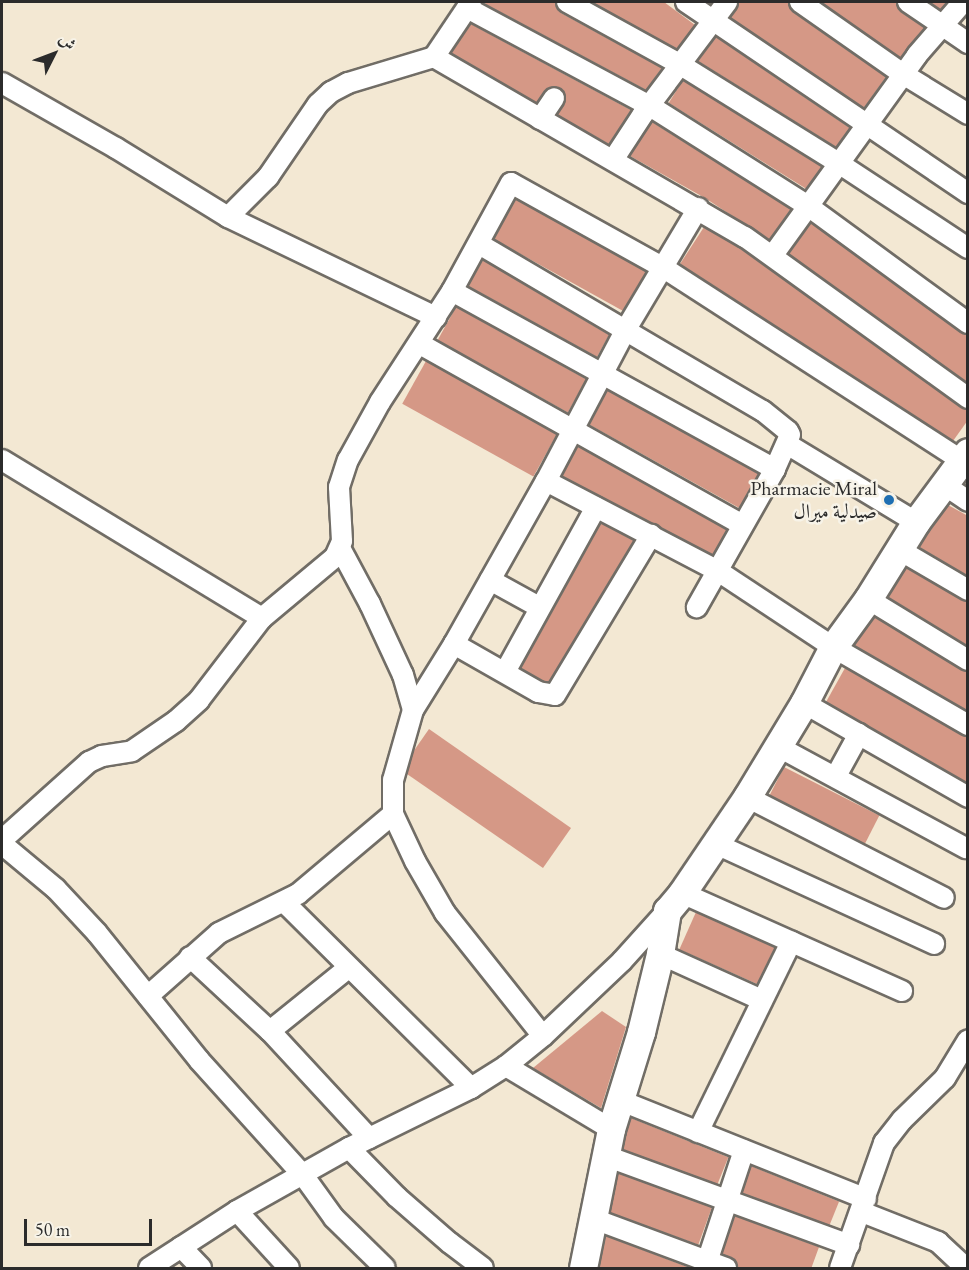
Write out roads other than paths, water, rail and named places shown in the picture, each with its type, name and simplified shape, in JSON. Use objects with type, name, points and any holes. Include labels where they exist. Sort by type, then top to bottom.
[{"type":"street","points":[[567,2],[681,64],[968,248]]},
{"type":"street","points":[[686,2],[968,193]]},
{"type":"street","points":[[613,160],[727,2]]},
{"type":"street","points":[[800,2],[903,74],[968,114]]},
{"type":"street","points":[[908,2],[968,43]]},
{"type":"street","points":[[773,255],[903,74],[963,2]]},
{"type":"street","points":[[228,217],[268,177],[304,122],[331,92],[348,83],[434,57],[469,5],[650,106],[808,206],[968,323]]},
{"type":"street","points":[[434,57],[698,208],[773,255],[968,398]]},
{"type":"street","points":[[2,82],[116,148],[228,217],[436,317]]},
{"type":"street","points":[[540,119],[554,98]]},
{"type":"street","points":[[149,1269],[237,1211],[303,1175],[349,1148],[471,1088],[506,1066],[543,1036],[622,961],[675,902],[716,844],[804,703],[833,647],[868,598],[916,522],[964,456],[664,268],[511,183],[452,291],[420,344],[380,402],[343,473],[339,500],[342,531],[340,548],[326,567],[262,618],[206,691],[176,721],[132,751],[102,756],[89,762],[2,842],[56,889],[98,933],[199,1060],[303,1175],[334,1218],[385,1269]]},
{"type":"street","points":[[543,1036],[445,913],[415,861],[393,814],[393,780],[413,710],[454,644],[546,480],[626,329],[698,208]]},
{"type":"street","points":[[479,244],[763,411],[788,431],[790,435],[787,444],[775,469],[697,607]]},
{"type":"street","points":[[452,291],[775,469]]},
{"type":"street","points":[[420,344],[743,525]]},
{"type":"street","points":[[787,444],[916,522]]},
{"type":"street","points":[[2,460],[262,618]]},
{"type":"street","points":[[546,480],[718,571],[833,647],[968,725]]},
{"type":"street","points":[[943,484],[968,501]]},
{"type":"street","points":[[504,672],[596,507]]},
{"type":"street","points":[[454,644],[538,692],[555,695],[651,535]]},
{"type":"street","points":[[340,548],[370,604],[403,675],[413,710]]},
{"type":"street","points":[[898,549],[968,590]]},
{"type":"street","points":[[490,580],[539,607]]},
{"type":"street","points":[[868,598],[968,660]]},
{"type":"street","points":[[804,703],[968,797]]},
{"type":"street","points":[[836,776],[859,734]]},
{"type":"street","points":[[777,746],[966,848]]},
{"type":"street","points":[[747,796],[944,898]]},
{"type":"street","points":[[148,996],[219,933],[298,894],[393,814]]},
{"type":"street","points":[[716,844],[934,944]]},
{"type":"street","points":[[284,902],[471,1088]]},
{"type":"street","points":[[675,902],[791,942],[902,991]]},
{"type":"street","points":[[583,1269],[611,1129],[641,1032],[675,902]]},
{"type":"street","points":[[698,1132],[791,942]]},
{"type":"street","points":[[660,954],[762,1000]]},
{"type":"street","points":[[190,957],[270,1030],[369,1138]]},
{"type":"street","points":[[270,1030],[348,968]]},
{"type":"street","points":[[840,1269],[864,1206],[884,1143],[902,1120],[945,1078],[968,1040]]},
{"type":"street","points":[[506,1066],[611,1129]]},
{"type":"street","points":[[619,1100],[744,1150],[938,1242],[966,1269]]},
{"type":"street","points":[[349,1148],[397,1197],[483,1269]]},
{"type":"street","points":[[706,1265],[744,1150]]},
{"type":"street","points":[[606,1156],[849,1245]]},
{"type":"street","points":[[237,1211],[289,1269]]},
{"type":"street","points":[[594,1219],[706,1265],[726,1269]]},
{"type":"street","points":[[181,1247],[201,1269]]},
{"type":"place","name":"Pharmacie Miral صيدلية ميرال","points":[[889,500]]}]
